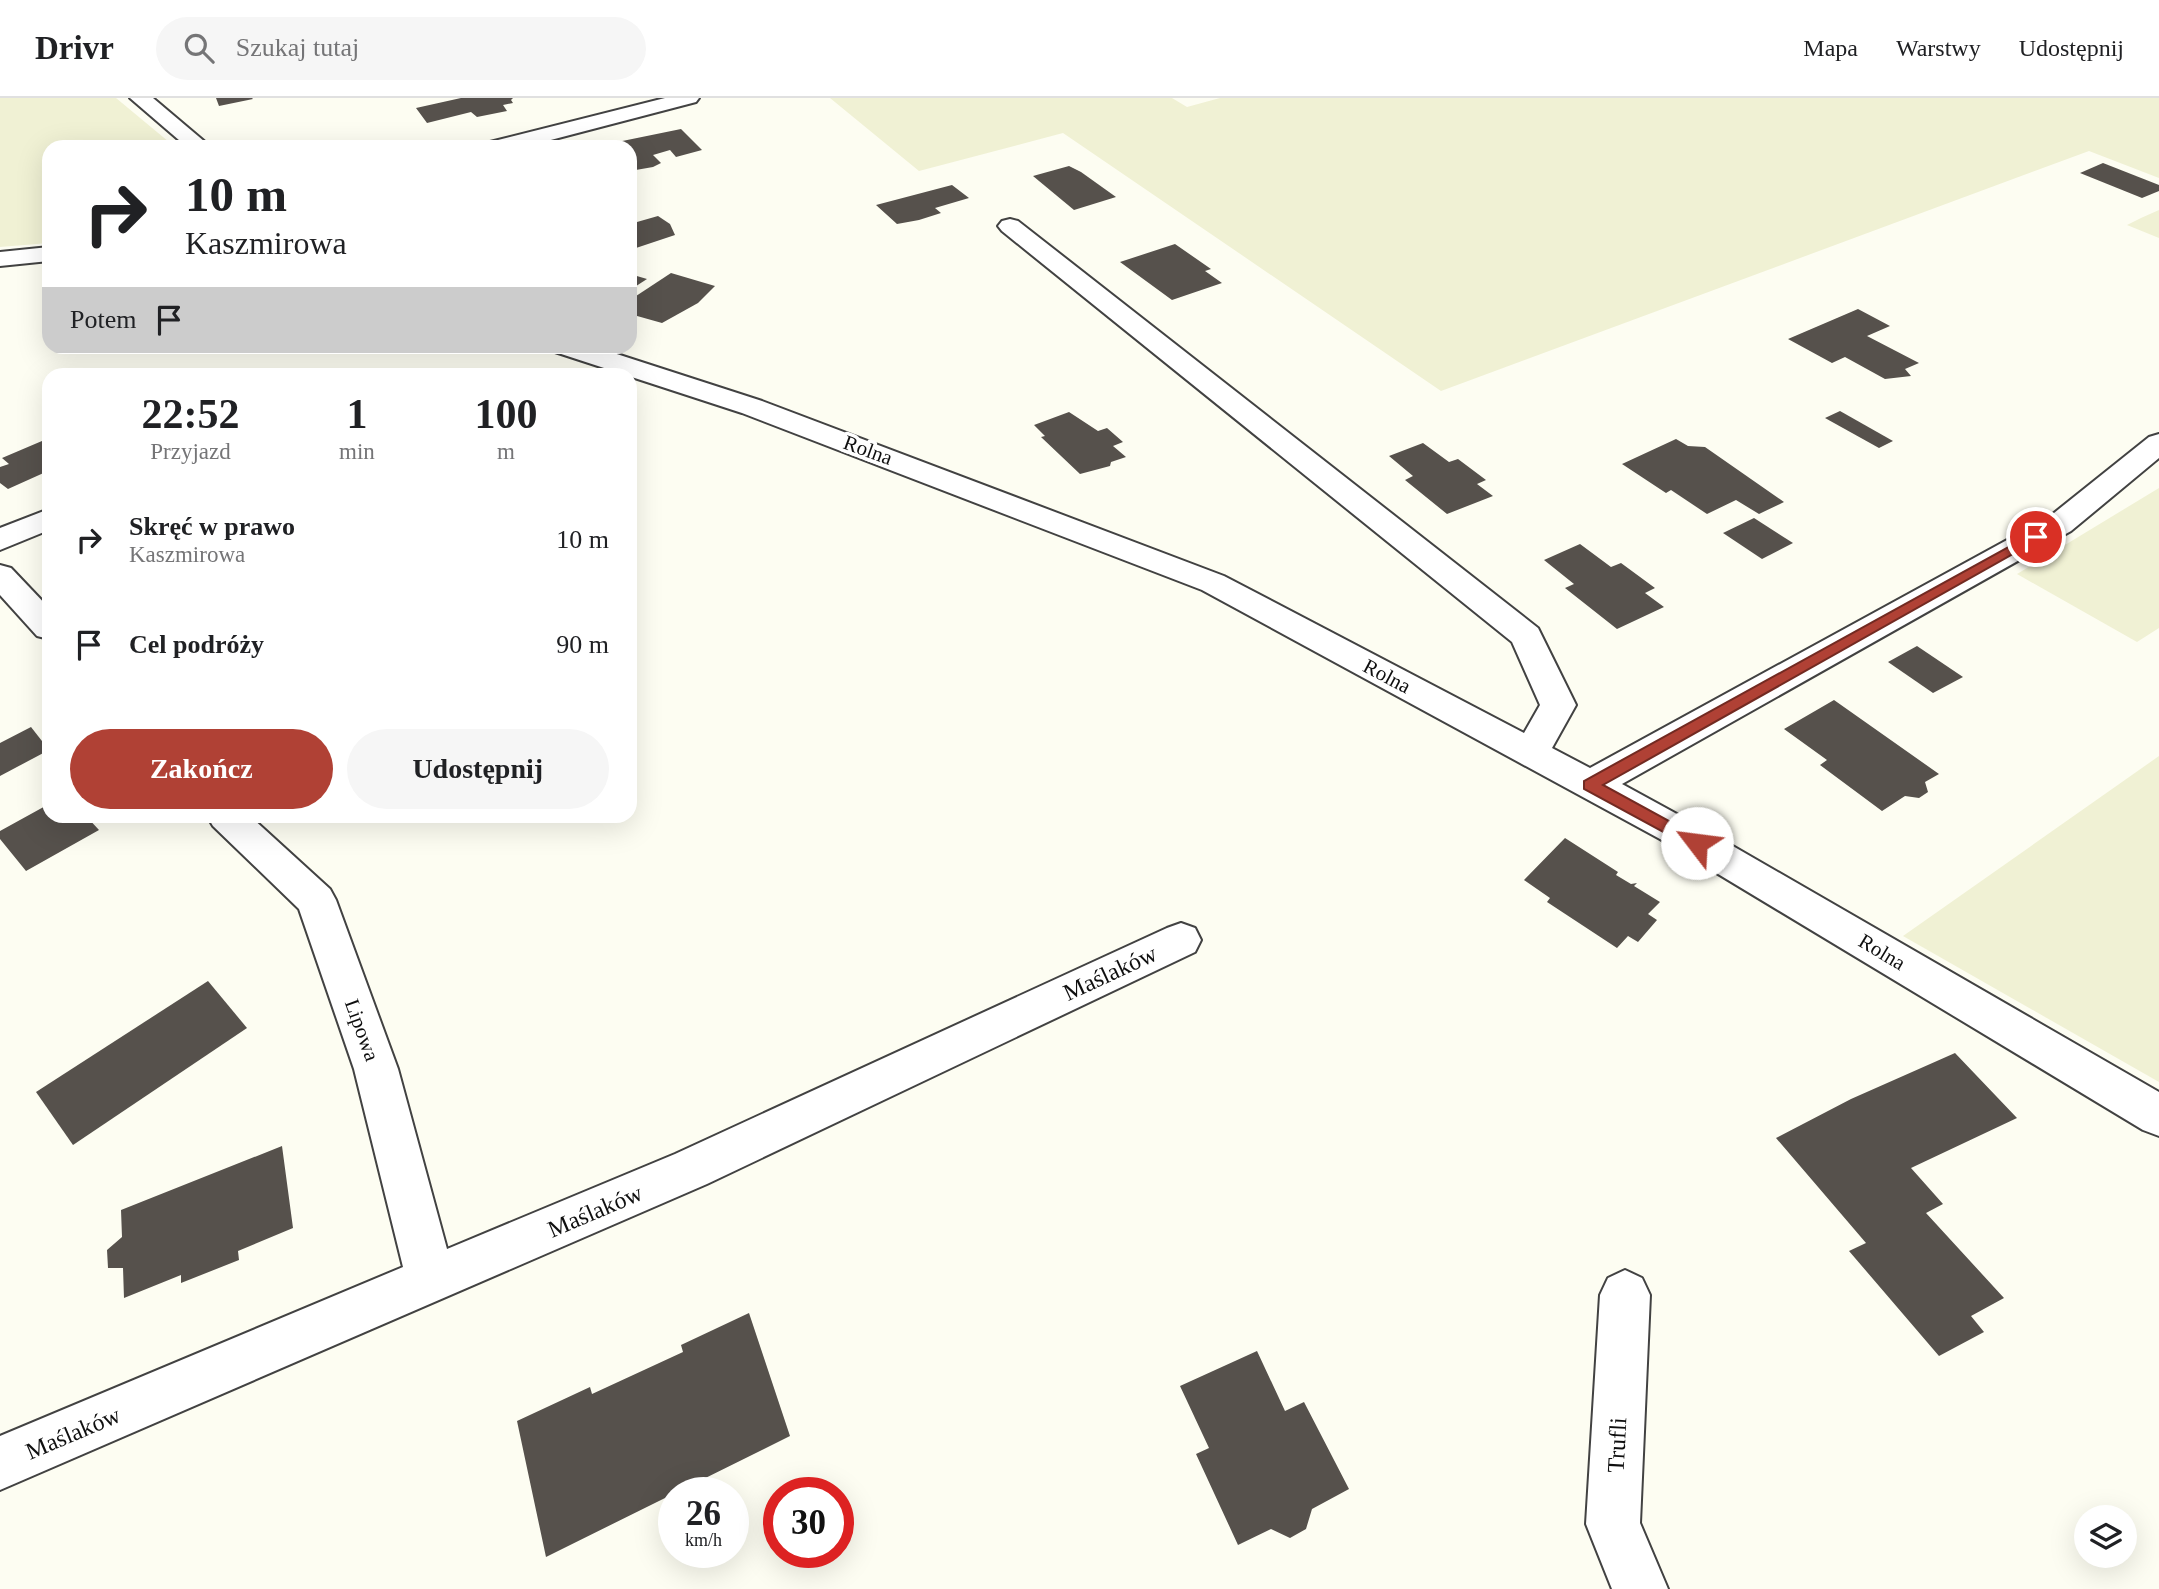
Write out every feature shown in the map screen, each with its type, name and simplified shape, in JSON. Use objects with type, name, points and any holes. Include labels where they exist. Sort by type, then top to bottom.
[{"type":"street","points":[[140,98],[191,140]]},
{"type":"street","points":[[525,140],[689,98]]},
{"type":"street","points":[[1010,226],[1527,635],[1558,705],[1531,753]]},
{"type":"street","points":[[0,260],[42,255]]},
{"type":"street","name":"Rolna","points":[[589,354],[632,368]]},
{"type":"street","name":"Rolna","points":[[637,370],[752,407],[1213,583],[1685,836],[2159,1116]]},
{"type":"street","points":[[1590,785],[2060,524],[2159,443]]},
{"type":"street","points":[[0,540],[42,521]]},
{"type":"street","points":[[0,575],[42,620]]},
{"type":"street","name":"Lipowa","points":[[233,823],[316,901],[376,1069],[431,1281]]},
{"type":"street","name":"Maślaków","points":[[0,1463],[691,1169],[1181,940]]},
{"type":"street","name":"Trufli","points":[[1625,1295],[1613,1524],[1640,1589]]},
{"type":"green space","points":[[0,98],[116,98],[167,140],[42,140],[42,244],[0,247]]},
{"type":"green space","points":[[830,98],[1172,98],[1187,107],[1220,98],[2159,98],[2159,178],[2089,151],[1441,391],[1063,133],[919,171]]},
{"type":"green space","points":[[2159,210],[2159,238],[2127,225],[2141,218]]},
{"type":"green space","points":[[2159,488],[2159,628],[2137,642],[2017,574]]},
{"type":"green space","points":[[2159,756],[2159,1082],[1903,936]]},
{"type":"building","points":[[216,98],[252,98],[253,99],[219,106]]},
{"type":"building","points":[[461,98],[513,98],[513,103],[503,105],[507,111],[477,117],[471,112],[427,123],[416,108]]},
{"type":"building","points":[[681,129],[702,150],[676,157],[670,150],[653,155],[661,163],[637,170],[637,140],[627,140]]},
{"type":"building","points":[[2103,163],[2159,185],[2159,191],[2142,198],[2080,173]]},
{"type":"building","points":[[1069,166],[1116,197],[1074,210],[1033,176]]},
{"type":"building","points":[[952,185],[969,198],[935,208],[941,213],[919,220],[897,224],[876,205]]},
{"type":"building","points":[[658,216],[670,224],[675,235],[637,248],[637,222]]},
{"type":"building","points":[[1175,244],[1211,269],[1205,271],[1222,283],[1172,300],[1120,262]]},
{"type":"building","points":[[671,273],[715,286],[698,303],[662,323],[637,316],[637,295]]},
{"type":"building","points":[[637,276],[647,279],[637,285]]},
{"type":"building","points":[[1858,309],[1890,326],[1867,336],[1919,363],[1905,369],[1911,376],[1885,379],[1845,357],[1832,363],[1788,339]]},
{"type":"building","points":[[1840,411],[1893,441],[1879,448],[1825,418]]},
{"type":"building","points":[[1069,412],[1098,431],[1107,428],[1123,442],[1113,446],[1126,457],[1111,462],[1110,466],[1080,474],[1041,437],[1045,436],[1034,425]]},
{"type":"building","points":[[1676,439],[1688,446],[1705,447],[1784,502],[1759,514],[1736,500],[1707,514],[1671,490],[1666,493],[1622,464]]},
{"type":"building","points":[[42,441],[42,474],[8,489],[0,483],[0,467],[9,464],[2,458]]},
{"type":"building","points":[[1423,443],[1449,462],[1458,459],[1486,480],[1477,484],[1493,496],[1447,514],[1405,480],[1413,476],[1389,456]]},
{"type":"building","points":[[1754,518],[1793,543],[1762,559],[1723,533]]},
{"type":"building","points":[[1580,544],[1611,567],[1621,563],[1655,588],[1645,593],[1664,607],[1617,629],[1565,588],[1574,584],[1544,560]]},
{"type":"building","points":[[1917,646],[1963,677],[1933,693],[1888,662]]},
{"type":"building","points":[[1834,700],[1939,774],[1925,782],[1928,792],[1919,798],[1905,796],[1882,811],[1820,765],[1827,760],[1784,729]]},
{"type":"building","points":[[31,727],[42,741],[42,754],[0,776],[0,743]]},
{"type":"building","points":[[42,808],[42,823],[92,823],[99,830],[26,871],[0,839],[0,831]]},
{"type":"building","points":[[1565,838],[1618,872],[1616,875],[1631,884],[1637,883],[1634,886],[1660,902],[1648,914],[1657,920],[1638,942],[1628,936],[1617,948],[1547,902],[1550,898],[1524,880]]},
{"type":"building","points":[[208,981],[247,1028],[73,1145],[36,1092]]},
{"type":"building","points":[[1955,1053],[2017,1118],[1911,1168],[1943,1204],[1926,1213],[2004,1298],[1971,1316],[1984,1332],[1939,1356],[1849,1251],[1866,1243],[1776,1138],[1851,1099]]},
{"type":"building","points":[[282,1146],[293,1228],[238,1251],[239,1260],[181,1283],[181,1275],[124,1298],[123,1268],[108,1268],[107,1250],[122,1237],[121,1210]]},
{"type":"building","points":[[749,1313],[790,1436],[707,1477],[658,1477],[658,1501],[546,1557],[517,1421],[590,1387],[592,1394],[683,1352],[681,1345]]},
{"type":"building","points":[[1257,1351],[1285,1411],[1304,1402],[1349,1489],[1312,1509],[1306,1529],[1290,1538],[1271,1529],[1238,1545],[1196,1454],[1209,1448],[1180,1386]]},
{"type":"route","points":[[1697,843],[1590,785],[2036,537]]}]
